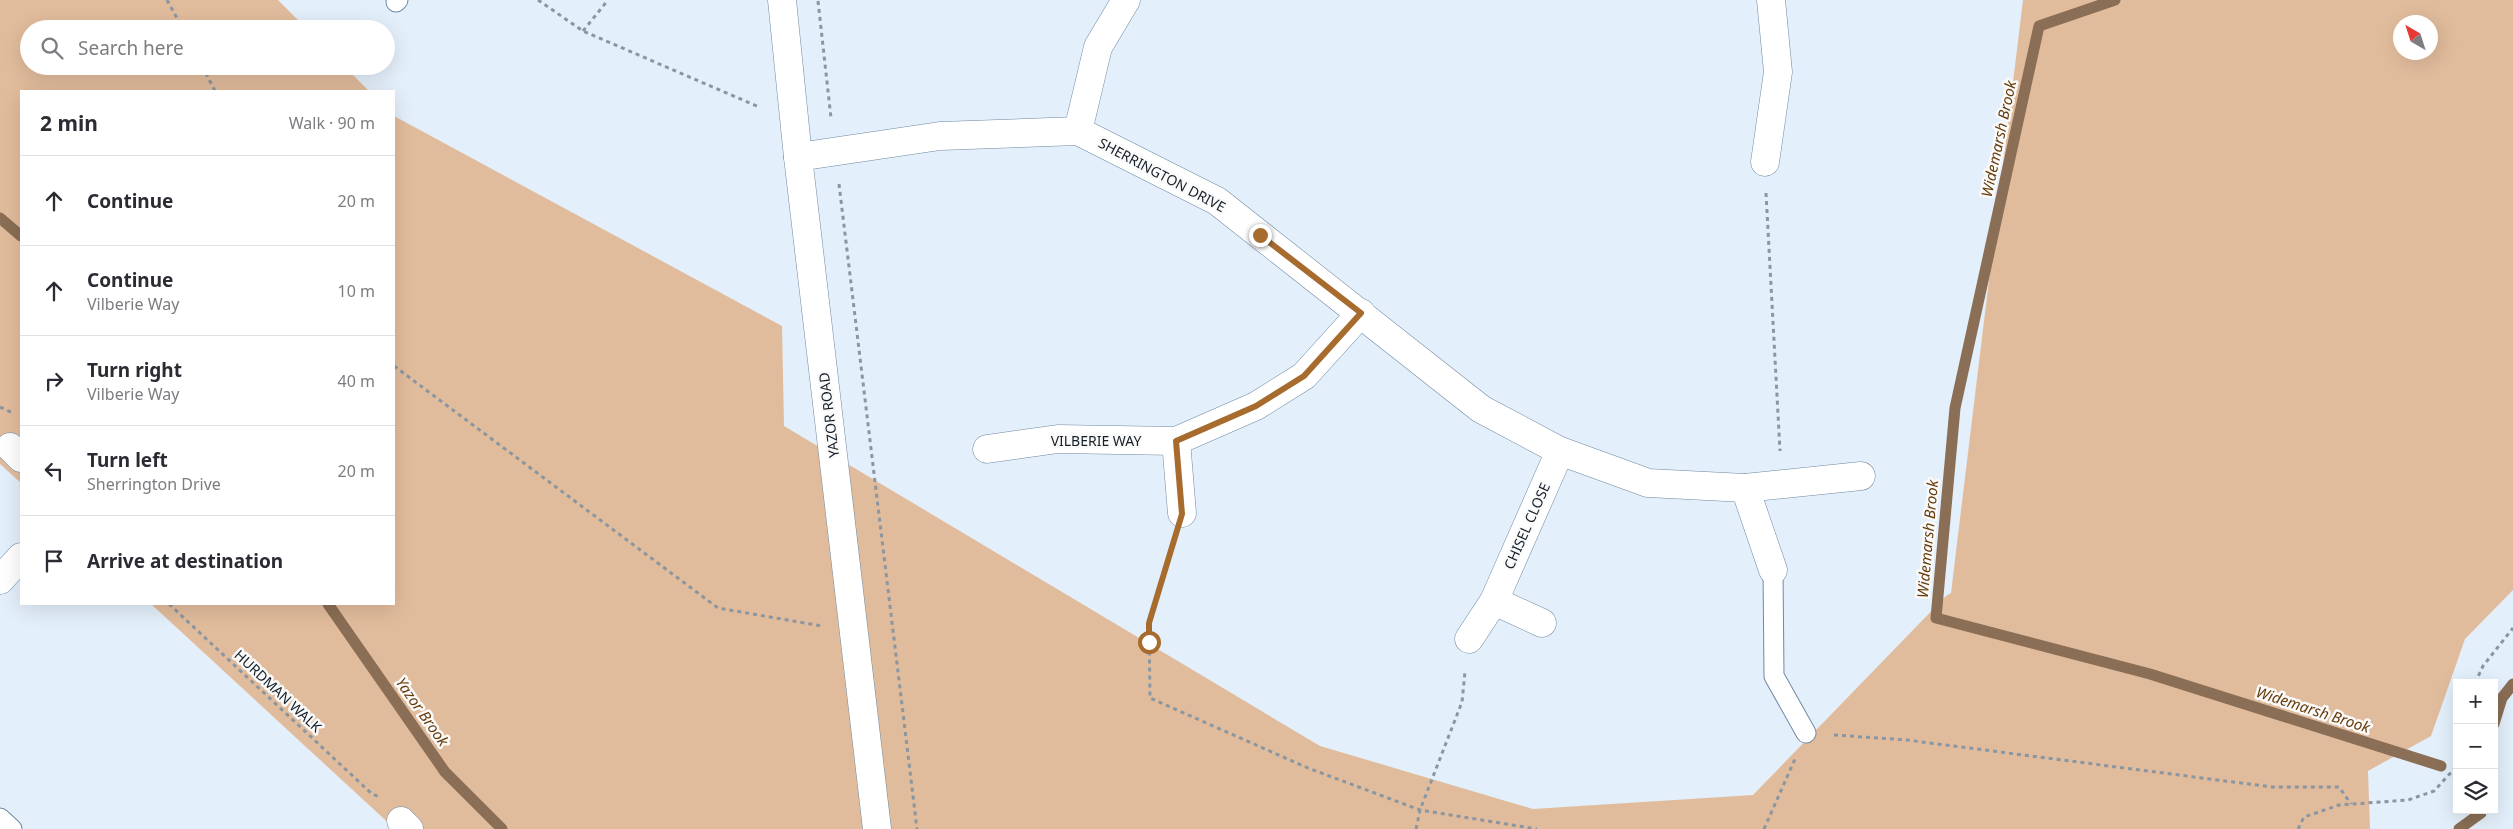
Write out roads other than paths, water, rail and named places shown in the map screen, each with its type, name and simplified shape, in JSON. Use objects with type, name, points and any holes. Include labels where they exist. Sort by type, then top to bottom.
[{"type":"street","name":"YAZOR ROAD","points":[[782,0],[798,157],[877,829]]},
{"type":"street","points":[[1078,131],[1098,48],[1126,0]]},
{"type":"street","points":[[1765,162],[1778,72],[1771,0]]},
{"type":"street","name":"SHERRINGTON DRIVE","points":[[798,157],[940,136],[1078,131],[1217,201],[1481,408],[1560,451],[1648,483],[1745,488],[1861,476]]},
{"type":"street","name":"VILBERIE WAY","points":[[987,449],[1058,439],[1176,441],[1256,406],[1304,376],[1361,313]]},
{"type":"street","points":[[1176,441],[1182,514]]},
{"type":"street","name":"CHISEL CLOSE","points":[[1469,638],[1494,602],[1560,451]]},
{"type":"street","points":[[1745,488],[1773,570]]},
{"type":"street","points":[[0,580],[20,558]]},
{"type":"street","points":[[1494,602],[1542,622]]},
{"type":"lane","points":[[1773,570],[1774,676],[1806,733]]},
{"type":"lane","points":[[0,818],[12,829]]},
{"type":"waterway","name":"Widemarsh Brook","points":[[2115,0],[2039,26],[1955,408],[1936,618],[2150,674],[2441,766]]},
{"type":"waterway","name":"Yazor Brook","points":[[0,218],[20,235]]},
{"type":"waterway","name":"Yazor Brook","points":[[329,605],[445,772],[502,829]]},
{"type":"waterway","name":"Yazor Brook","points":[[2498,711],[2502,698],[2513,684]]},
{"type":"waterway","name":"Yazor Brook","points":[[2459,829],[2480,814]]}]
